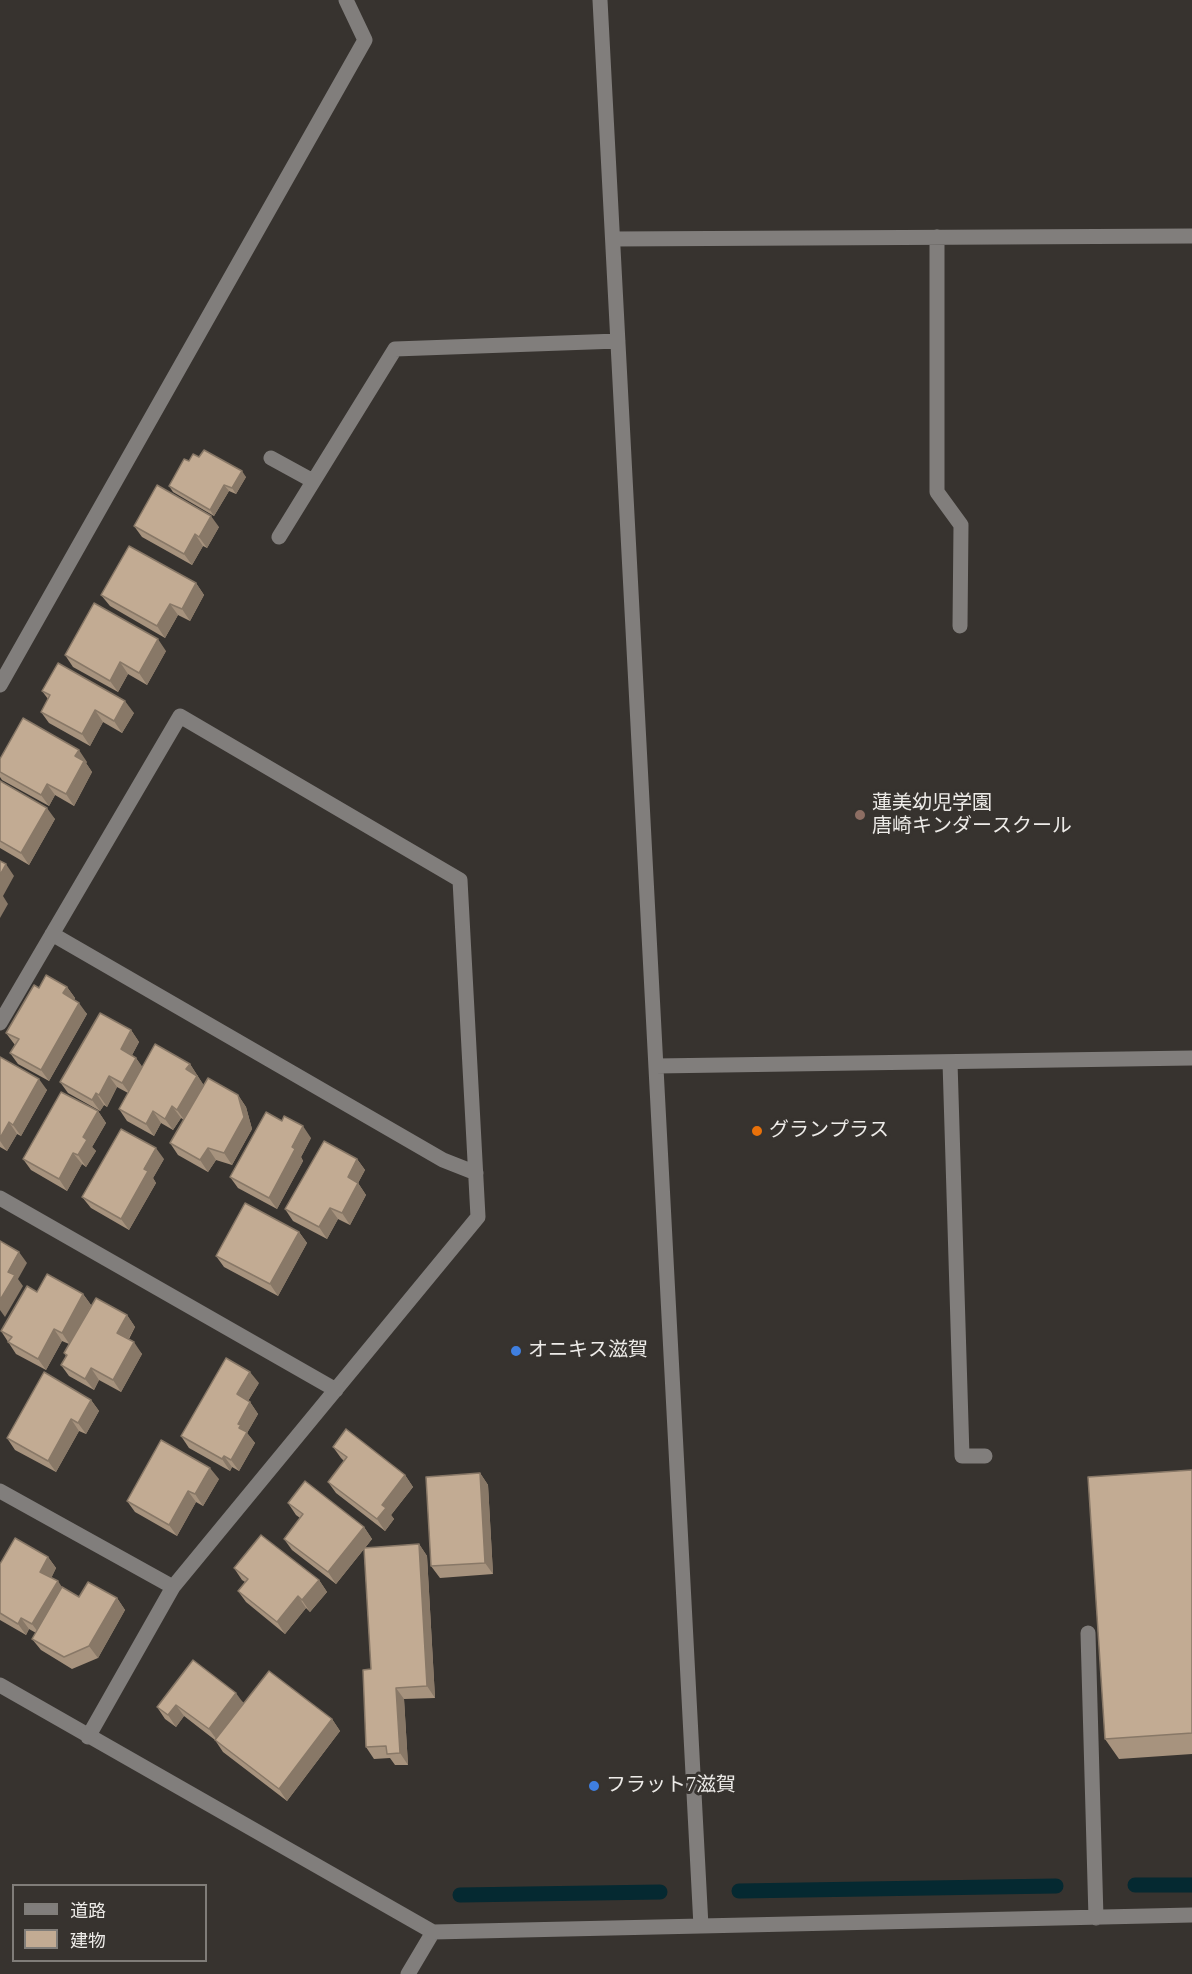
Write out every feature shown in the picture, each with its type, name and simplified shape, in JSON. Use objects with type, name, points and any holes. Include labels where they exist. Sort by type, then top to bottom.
[{"type":"street","points":[[0,685],[4,669],[365,40],[346,0]]},
{"type":"street","points":[[600,0],[701,1926]]},
{"type":"street","points":[[612,239],[1192,236]]},
{"type":"street","points":[[937,237],[937,492],[961,525],[960,626]]},
{"type":"street","points":[[279,537],[395,349],[618,341]]},
{"type":"street","points":[[271,458],[313,481]]},
{"type":"street","points":[[0,1023],[180,716],[460,880],[478,1217],[172,1587],[88,1737]]},
{"type":"street","points":[[52,934],[443,1160],[476,1173]]},
{"type":"street","points":[[656,1066],[1192,1058]]},
{"type":"street","points":[[950,1062],[962,1456],[985,1456]]},
{"type":"street","points":[[0,1198],[336,1390]]},
{"type":"street","points":[[0,1491],[172,1587]]},
{"type":"street","points":[[1088,1633],[1096,1918]]},
{"type":"street","points":[[0,1686],[433,1932],[1192,1915]]},
{"type":"street","points":[[408,1974],[433,1932]]},
{"type":"building","points":[[204,450],[242,471],[232,488],[224,485],[210,510],[169,486],[184,459],[189,461],[193,454],[199,457]]},
{"type":"building","points":[[157,485],[211,516],[199,537],[195,534],[184,554],[134,526]]},
{"type":"building","points":[[129,546],[196,583],[182,609],[170,604],[157,626],[101,595]]},
{"type":"building","points":[[94,603],[158,639],[139,673],[120,662],[110,681],[65,655]]},
{"type":"building","points":[[58,663],[125,701],[114,721],[95,710],[82,734],[41,712],[50,695],[42,691]]},
{"type":"building","points":[[23,718],[79,750],[75,756],[84,761],[66,794],[47,784],[41,795],[0,772],[0,759]]},
{"type":"building","points":[[0,781],[47,808],[21,853],[0,841]]},
{"type":"building","points":[[0,861],[6,864],[0,875]]},
{"type":"building","points":[[46,975],[67,987],[63,993],[79,1003],[41,1070],[10,1053],[19,1039],[6,1033],[34,985],[39,988]]},
{"type":"building","points":[[100,1013],[131,1030],[121,1049],[136,1058],[122,1083],[109,1076],[99,1095],[96,1093],[92,1100],[60,1082]]},
{"type":"building","points":[[155,1044],[190,1064],[186,1069],[197,1076],[177,1110],[172,1106],[165,1119],[153,1111],[146,1124],[119,1109]]},
{"type":"building","points":[[0,1057],[39,1079],[13,1125],[9,1122],[0,1138]]},
{"type":"building","points":[[208,1078],[238,1095],[244,1117],[224,1153],[208,1148],[200,1160],[170,1143]]},
{"type":"building","points":[[61,1092],[98,1111],[83,1137],[87,1140],[78,1155],[73,1153],[59,1179],[23,1159]]},
{"type":"building","points":[[266,1112],[282,1121],[284,1116],[303,1126],[292,1147],[295,1149],[269,1198],[230,1177]]},
{"type":"building","points":[[121,1129],[156,1148],[144,1169],[148,1171],[121,1219],[82,1197]]},
{"type":"building","points":[[324,1141],[357,1159],[348,1177],[358,1183],[342,1213],[330,1208],[319,1227],[285,1209]]},
{"type":"building","points":[[245,1203],[299,1232],[270,1284],[216,1256]]},
{"type":"building","points":[[0,1241],[19,1252],[8,1272],[15,1275],[0,1300]]},
{"type":"building","points":[[47,1274],[83,1294],[62,1333],[54,1329],[38,1359],[8,1342],[12,1337],[1,1331],[27,1286],[37,1292]]},
{"type":"building","points":[[96,1298],[127,1315],[117,1333],[134,1342],[113,1380],[91,1368],[85,1379],[61,1365],[67,1355],[64,1353]]},
{"type":"building","points":[[226,1358],[250,1372],[237,1394],[250,1402],[238,1424],[241,1425],[239,1428],[247,1432],[231,1460],[224,1456],[222,1459],[181,1436]]},
{"type":"building","points":[[44,1372],[91,1400],[78,1423],[71,1419],[48,1461],[7,1438]]},
{"type":"building","points":[[346,1429],[405,1475],[382,1505],[386,1508],[377,1519],[328,1482],[347,1457],[333,1447]]},
{"type":"building","points":[[161,1440],[210,1468],[195,1494],[188,1491],[169,1525],[127,1501]]},
{"type":"building","points":[[1192,1470],[1192,1733],[1105,1739],[1088,1477]]},
{"type":"building","points":[[480,1473],[485,1563],[431,1566],[426,1477]]},
{"type":"building","points":[[305,1481],[364,1527],[328,1572],[284,1539],[303,1514],[288,1503]]},
{"type":"building","points":[[261,1535],[319,1580],[302,1600],[298,1596],[277,1622],[238,1591],[248,1579],[234,1568]]},
{"type":"building","points":[[15,1538],[48,1557],[40,1572],[58,1581],[32,1624],[21,1618],[18,1624],[0,1613],[0,1564]]},
{"type":"building","points":[[419,1544],[427,1686],[396,1688],[400,1753],[387,1754],[386,1746],[366,1747],[363,1670],[371,1669],[364,1548]]},
{"type":"building","points":[[88,1582],[117,1598],[89,1646],[64,1657],[32,1639],[62,1587],[79,1597]]},
{"type":"building","points":[[193,1660],[236,1693],[209,1729],[176,1705],[168,1715],[157,1707]]},
{"type":"building","points":[[269,1671],[332,1719],[279,1789],[215,1740]]},
{"type":"waterway","points":[[1135,1885],[1192,1885]]},
{"type":"waterway","points":[[739,1891],[1056,1886]]},
{"type":"waterway","points":[[460,1895],[660,1892]]},
{"type":"place","name":"蓮美幼児学園 唐崎キンダースクール","points":[[860,815]]},
{"type":"place","name":"グランプラス","points":[[757,1131]]},
{"type":"place","name":"オニキス滋賀","points":[[516,1351]]},
{"type":"place","name":"フラット7滋賀","points":[[594,1786]]}]
